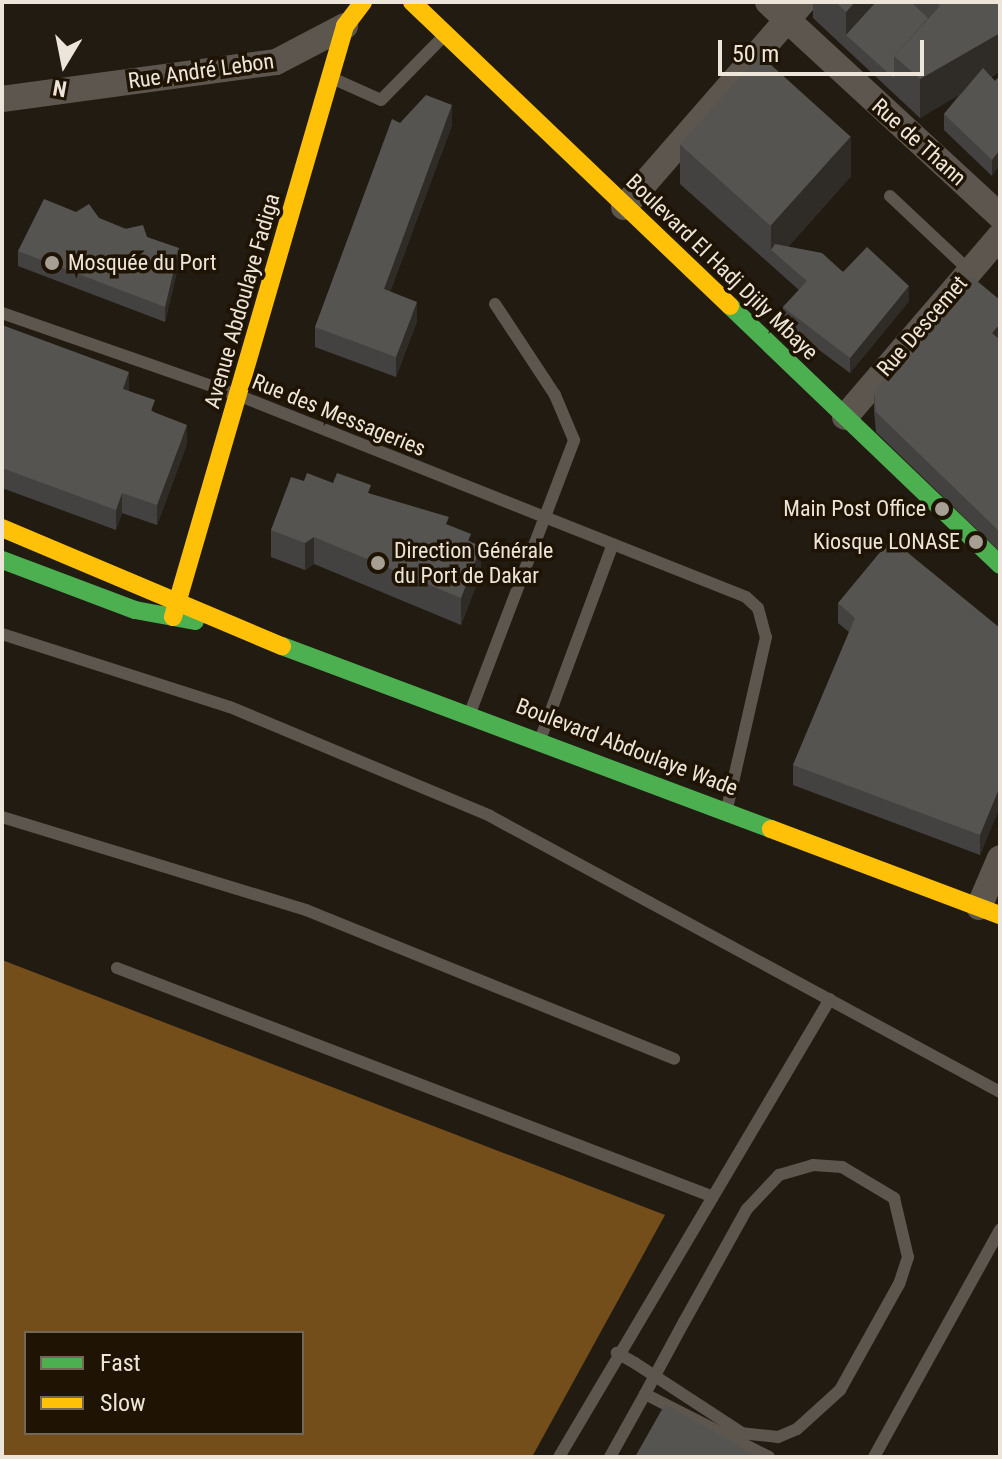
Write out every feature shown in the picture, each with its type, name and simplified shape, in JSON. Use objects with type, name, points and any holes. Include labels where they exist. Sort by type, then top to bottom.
[{"type":"street","name":"Avenue Abdoulaye Fadiga","points":[[177,609],[345,26],[363,2]]},
{"type":"street","name":"Boulevard El Hadj Djily Mbaye","points":[[412,2],[1000,565]]},
{"type":"street","points":[[624,207],[786,8]]},
{"type":"street","name":"Rue de Thann","points":[[786,8],[1000,216]]},
{"type":"street","name":"Rue André Lebon","points":[[2,99],[276,62],[345,26]]},
{"type":"street","name":"Rue Descemet","points":[[845,417],[1000,236]]},
{"type":"street","name":"Boulevard Abdoulaye Wade","points":[[2,528],[177,609]]},
{"type":"street","name":"Boulevard Abdoulaye Wade","points":[[2,560],[177,609],[236,629],[727,809],[989,911]]},
{"type":"street","points":[[989,911],[1000,858]]},
{"type":"lane","points":[[331,77],[381,100],[445,34]]},
{"type":"lane","points":[[890,196],[970,271]]},
{"type":"lane","points":[[470,713],[549,517],[574,440],[555,395],[495,304]]},
{"type":"lane","name":"Rue des Messageries","points":[[2,313],[240,396],[549,517],[758,608],[766,637],[727,809]]},
{"type":"lane","points":[[540,740],[613,544]]},
{"type":"lane","points":[[2,634],[150,677],[417,784],[830,999],[1000,1092]]},
{"type":"lane","points":[[2,817],[306,910],[674,1059]]},
{"type":"lane","points":[[117,968],[708,1195]]},
{"type":"lane","points":[[559,1457],[708,1195],[830,999]]},
{"type":"lane","points":[[610,1457],[651,1382],[658,1370],[678,1334],[684,1322],[747,1209],[779,1175],[813,1165],[842,1167],[894,1198],[908,1257],[899,1284],[840,1390],[797,1429],[778,1437],[742,1433],[662,1381],[649,1372],[635,1363],[617,1353]]},
{"type":"lane","points":[[874,1457],[1000,1230]]},
{"type":"lane","points":[[645,1394],[769,1457]]},
{"type":"shaded area","points":[[2,960],[665,1215],[532,1457],[2,1457]]},
{"type":"building","points":[[836,2],[855,2],[846,12]]},
{"type":"building","points":[[876,2],[911,2],[928,18],[894,56],[894,78],[846,35]]},
{"type":"building","points":[[936,2],[1000,2],[1000,33],[920,79],[894,56],[940,6]]},
{"type":"building","points":[[760,55],[851,137],[770,226],[680,144]]},
{"type":"building","points":[[983,68],[995,81],[1000,75],[1000,150],[992,160],[944,114]]},
{"type":"building","points":[[426,95],[452,105],[384,289],[417,302],[396,357],[315,327],[392,119],[400,123]]},
{"type":"building","points":[[44,199],[76,212],[89,204],[99,218],[125,229],[143,225],[147,237],[179,248],[165,307],[18,251]]},
{"type":"building","points":[[775,244],[822,253],[843,272],[867,247],[909,286],[850,358],[783,307],[807,281],[771,250]]},
{"type":"building","points":[[971,276],[1000,300],[1000,324],[992,333],[1000,340],[1000,532],[876,412],[874,391]]},
{"type":"building","points":[[2,325],[129,372],[123,389],[155,400],[151,411],[187,425],[157,505],[122,493],[116,510],[2,468]]},
{"type":"building","points":[[307,473],[333,483],[337,473],[371,485],[368,493],[449,517],[446,524],[471,534],[468,541],[481,546],[461,598],[314,537],[305,543],[271,530],[291,477],[304,481]]},
{"type":"building","points":[[891,539],[1000,628],[1000,786],[980,835],[793,765],[855,618],[838,603]]},
{"type":"building","points":[[665,1404],[758,1457],[635,1457]]},
{"type":"traffic: fast","points":[[730,306],[1000,565]]},
{"type":"traffic: fast","points":[[2,560],[135,610],[195,621]]},
{"type":"traffic: fast","points":[[282,646],[771,829]]},
{"type":"traffic: slow","points":[[173,617],[345,26],[363,2]]},
{"type":"traffic: slow","points":[[412,2],[730,306]]},
{"type":"traffic: slow","points":[[2,528],[282,646]]},
{"type":"traffic: slow","points":[[771,829],[1000,915]]},
{"type":"place","name":"Mosquée du Port","points":[[52,263]]},
{"type":"place","name":"Main Post Office","points":[[942,509]]},
{"type":"place","name":"Kiosque LONASE","points":[[976,542]]},
{"type":"place","name":"Direction Générale du Port de Dakar","points":[[378,563]]}]
